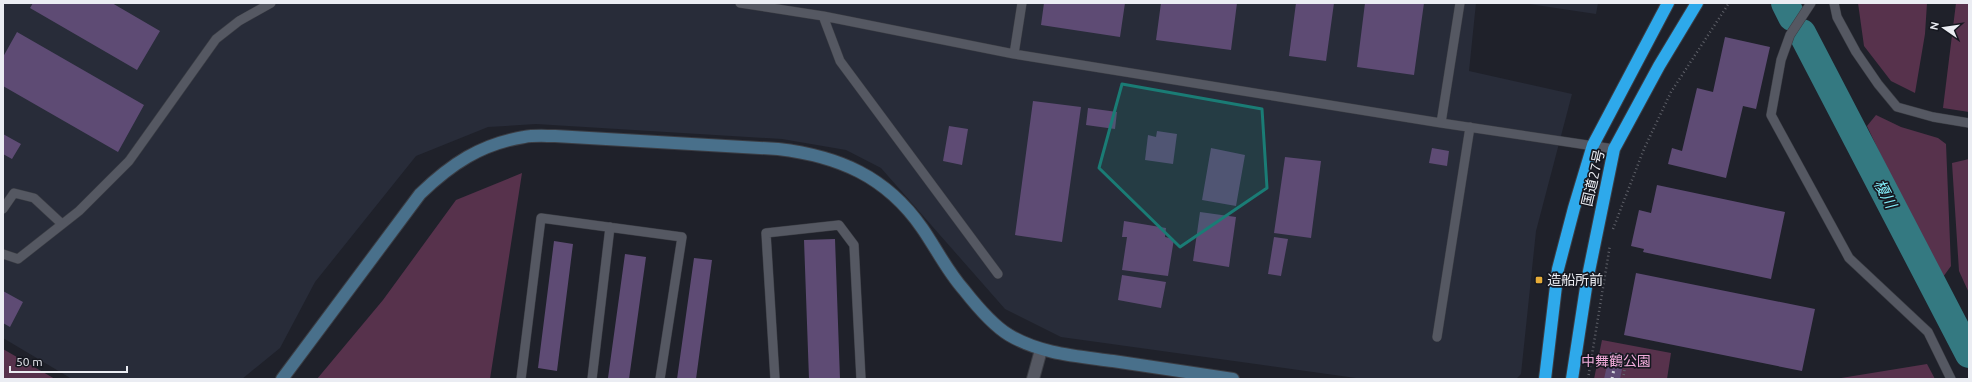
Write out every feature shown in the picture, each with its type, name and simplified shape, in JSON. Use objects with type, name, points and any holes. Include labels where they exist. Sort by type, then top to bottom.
[{"type":"highway","name":"国道27号","points":[[1545,379],[1558,269],[1593,145],[1668,3]]},
{"type":"highway","name":"国道27号","points":[[1572,379],[1587,281],[1614,149],[1659,66],[1697,3]]},
{"type":"street","points":[[282,379],[420,194],[444,172],[470,155],[496,144],[532,137],[555,136],[778,149],[808,152],[835,161],[872,179],[896,198],[921,227],[951,275],[976,305],[1008,335],[1041,350],[1233,379]]},
{"type":"street","points":[[1033,379],[1041,350]]},
{"type":"lane","points":[[3,254],[18,258],[79,211],[129,161],[216,39],[238,21],[271,3]]},
{"type":"lane","points":[[740,3],[823,16],[1014,54],[1441,123],[1614,149]]},
{"type":"lane","points":[[1014,54],[1022,3]]},
{"type":"lane","points":[[1441,123],[1460,3]]},
{"type":"lane","points":[[1811,3],[1790,35],[1781,60],[1771,115],[1849,258],[1928,332],[1951,379]]},
{"type":"lane","points":[[1834,3],[1837,17],[1856,52],[1878,84],[1897,107],[1933,117],[1969,123]]},
{"type":"lane","points":[[823,16],[840,61],[998,274]]},
{"type":"lane","points":[[1437,337],[1470,127]]},
{"type":"lane","points":[[3,209],[14,194],[34,198],[62,224]]},
{"type":"lane","points":[[521,379],[541,218],[682,237],[660,379]]},
{"type":"lane","points":[[774,379],[766,233],[839,225],[854,245],[861,379]]},
{"type":"lane","points":[[592,379],[610,227]]},
{"type":"path","points":[[1612,230],[1644,149],[1671,92],[1729,3]]},
{"type":"path","points":[[1588,379],[1611,237]]},
{"type":"path","points":[[1623,379],[1625,365],[1627,355],[1635,356],[1633,366],[1625,365]]},
{"type":"highlighted area","points":[[1122,84],[1262,109],[1267,188],[1180,247],[1099,168]]},
{"type":"shaded area","points":[[3,3],[1476,3],[1469,71],[1572,94],[1536,231],[1521,374],[1516,379],[1363,379],[1061,337],[1005,309],[881,168],[846,150],[782,139],[536,124],[488,127],[416,156],[315,282],[280,348],[242,379],[72,379],[3,338]]},
{"type":"shaded area","points":[[1522,3],[1598,3],[1596,14]]},
{"type":"green space","points":[[1858,3],[1927,3],[1925,34],[1915,93],[1891,81],[1864,46]]},
{"type":"green space","points":[[1956,3],[1969,3],[1969,112],[1943,108]]},
{"type":"green space","points":[[1876,115],[1901,127],[1938,138],[1946,144],[1951,266],[1943,277],[1920,238],[1867,126]]},
{"type":"green space","points":[[1969,159],[1969,293],[1959,271],[1952,163]]},
{"type":"green space","points":[[522,173],[490,379],[317,379],[383,300],[456,200]]},
{"type":"green space","name":"中舞鶴公園","points":[[1602,340],[1671,353],[1667,379],[1594,379]]},
{"type":"green space","points":[[3,349],[55,379],[3,379]]},
{"type":"green space","points":[[1927,364],[1935,379],[1835,379]]},
{"type":"building","points":[[33,3],[112,3],[160,31],[137,70],[30,8]]},
{"type":"building","points":[[1044,3],[1125,3],[1120,37],[1041,25]]},
{"type":"building","points":[[1161,3],[1237,3],[1231,50],[1156,40]]},
{"type":"building","points":[[1296,3],[1334,3],[1326,61],[1289,56]]},
{"type":"building","points":[[1365,3],[1424,3],[1414,75],[1357,67]]},
{"type":"building","points":[[17,32],[144,105],[118,152],[3,86],[3,57]]},
{"type":"building","points":[[1725,37],[1770,47],[1756,109],[1743,106],[1726,178],[1668,164],[1672,148],[1682,151],[1697,88],[1713,92]]},
{"type":"building","points":[[1033,101],[1081,107],[1062,242],[1015,235]]},
{"type":"building","points":[[1088,108],[1117,112],[1115,129],[1086,125]]},
{"type":"building","points":[[949,126],[968,129],[962,165],[943,161]]},
{"type":"building","points":[[1157,131],[1177,134],[1173,164],[1145,160],[1148,135],[1156,137]]},
{"type":"building","points":[[3,134],[21,144],[12,159],[3,154]]},
{"type":"building","points":[[1211,148],[1245,155],[1236,206],[1202,200]]},
{"type":"building","points":[[1432,148],[1449,151],[1447,166],[1429,163]]},
{"type":"building","points":[[1285,157],[1321,161],[1311,238],[1274,233]]},
{"type":"building","points":[[1657,185],[1785,212],[1771,279],[1643,252],[1644,249],[1631,246],[1639,210],[1651,213]]},
{"type":"building","points":[[1200,212],[1236,217],[1229,267],[1193,261]]},
{"type":"building","points":[[1124,221],[1166,228],[1165,237],[1174,239],[1168,276],[1122,270],[1127,237],[1122,237]]},
{"type":"building","points":[[1274,237],[1288,239],[1281,276],[1268,274]]},
{"type":"building","points":[[835,239],[840,379],[809,379],[804,240]]},
{"type":"building","points":[[554,241],[573,244],[557,371],[538,368]]},
{"type":"building","points":[[625,254],[646,257],[629,379],[615,379],[608,378]]},
{"type":"building","points":[[694,258],[712,260],[696,379],[677,379]]},
{"type":"building","points":[[1636,273],[1815,309],[1802,371],[1624,335]]},
{"type":"building","points":[[1122,275],[1166,282],[1161,308],[1118,300]]},
{"type":"building","points":[[3,291],[23,302],[10,327],[3,323]]},
{"type":"building","points":[[1610,352],[1625,355],[1620,379],[1604,379]]},
{"type":"waterway","name":"榎川","points":[[1785,3],[1792,17]]},
{"type":"waterway","name":"榎川","points":[[1802,33],[1969,354]]},
{"type":"railway","points":[[1612,379],[1617,353]]},
{"type":"place","name":"造船所前","points":[[1539,280]]}]
